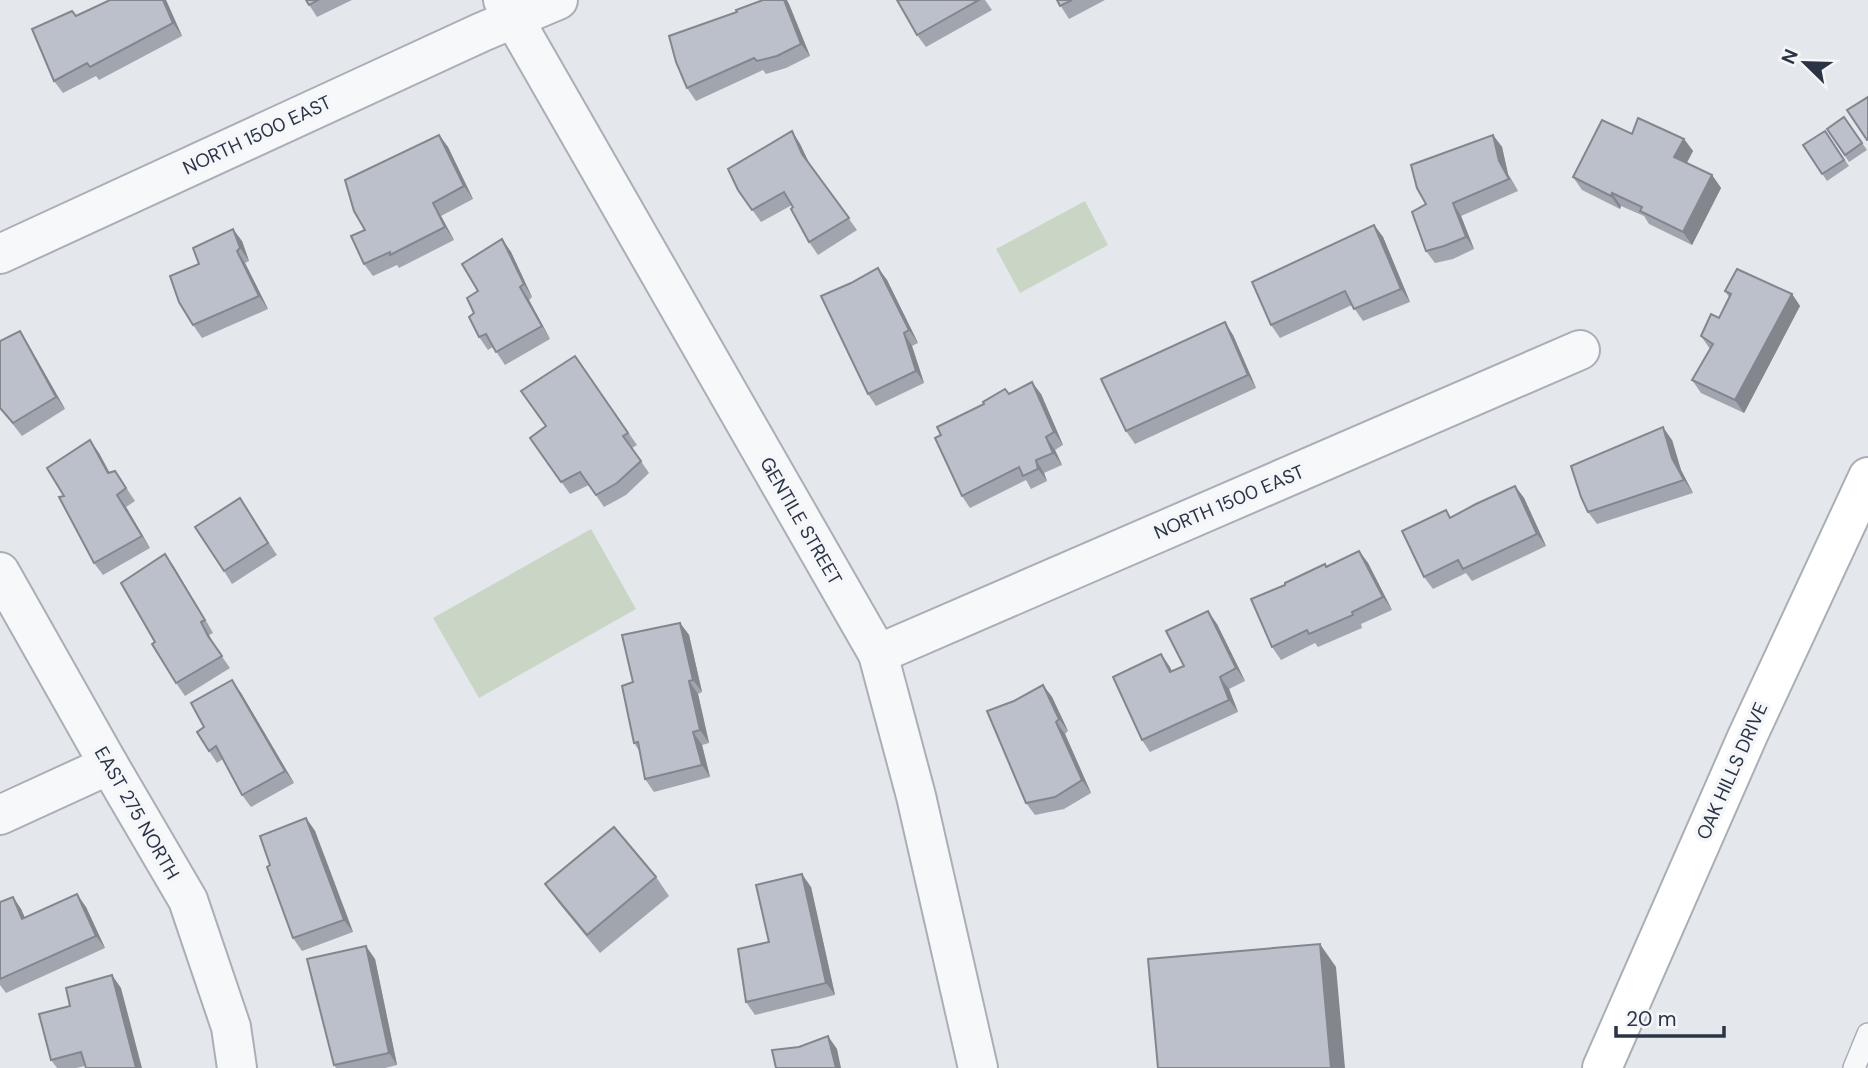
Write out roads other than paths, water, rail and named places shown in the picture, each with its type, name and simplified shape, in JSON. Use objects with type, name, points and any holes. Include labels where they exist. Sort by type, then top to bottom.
[{"type":"main road","name":"OAK HILLS DRIVE","points":[[1602,1068],[1748,735],[1868,477]]},
{"type":"street","name":"NORTH 1500 EAST","points":[[0,254],[508,9],[558,0]]},
{"type":"street","name":"GENTILE STREET","points":[[508,9],[878,654],[916,796],[978,1068]]},
{"type":"street","name":"NORTH 1500 EAST","points":[[878,654],[1580,350]]},
{"type":"street","name":"EAST 275 NORTH","points":[[0,572],[108,765],[188,900],[231,1027],[237,1068]]},
{"type":"street","points":[[0,815],[108,765]]},
{"type":"lane","points":[[1854,1068],[1868,1034]]}]
